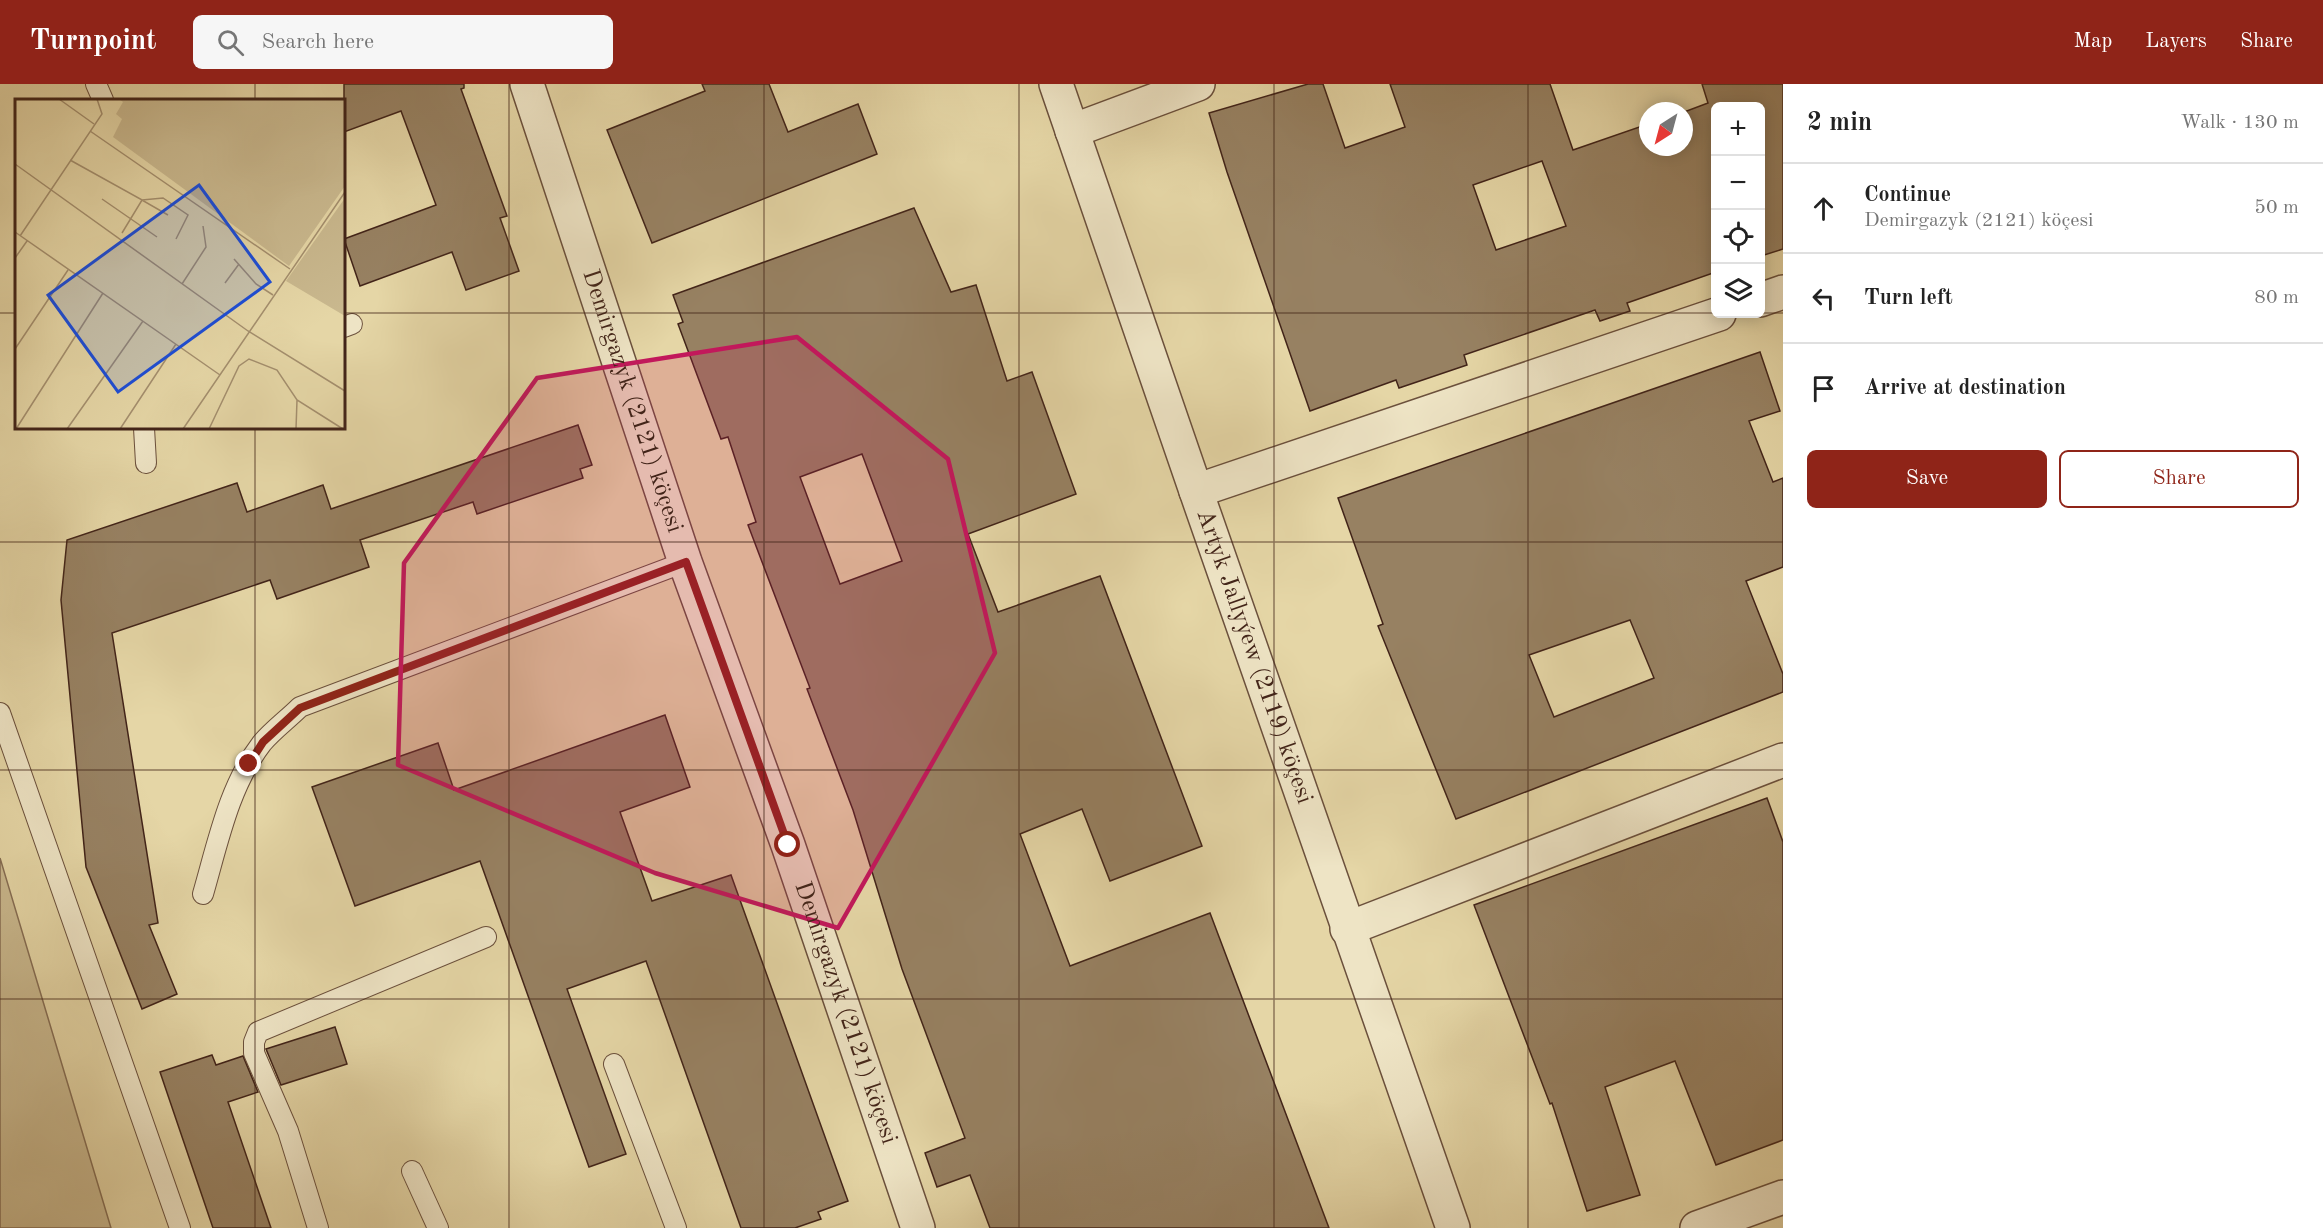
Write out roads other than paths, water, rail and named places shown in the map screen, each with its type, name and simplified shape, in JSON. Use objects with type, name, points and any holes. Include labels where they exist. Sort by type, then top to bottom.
[{"type":"street","name":"Demirgazyk (2121) köçesi","points":[[527,84],[686,562],[788,845],[918,1228]]},
{"type":"street","name":"Artyk Jallyýew (2119) köçesi","points":[[1056,84],[1347,929],[1454,1228]]},
{"type":"street","points":[[1072,131],[1198,84]]},
{"type":"street","points":[[1765,299],[1783,292]]},
{"type":"street","points":[[1196,491],[1711,317]]},
{"type":"street","points":[[1347,929],[1783,760]]},
{"type":"street","points":[[1697,1228],[1783,1197]]},
{"type":"lane","points":[[96,84],[103,99]]},
{"type":"lane","points":[[144,429],[146,463]]},
{"type":"lane","points":[[203,894],[227,807],[249,764],[263,742],[300,708],[686,562]]},
{"type":"lane","points":[[0,713],[180,1228]]},
{"type":"lane","points":[[318,1228],[288,1131],[254,1053],[254,1042],[258,1032],[486,938]]},
{"type":"lane","points":[[615,1064],[676,1228]]},
{"type":"lane","points":[[412,1171],[438,1228]]}]
